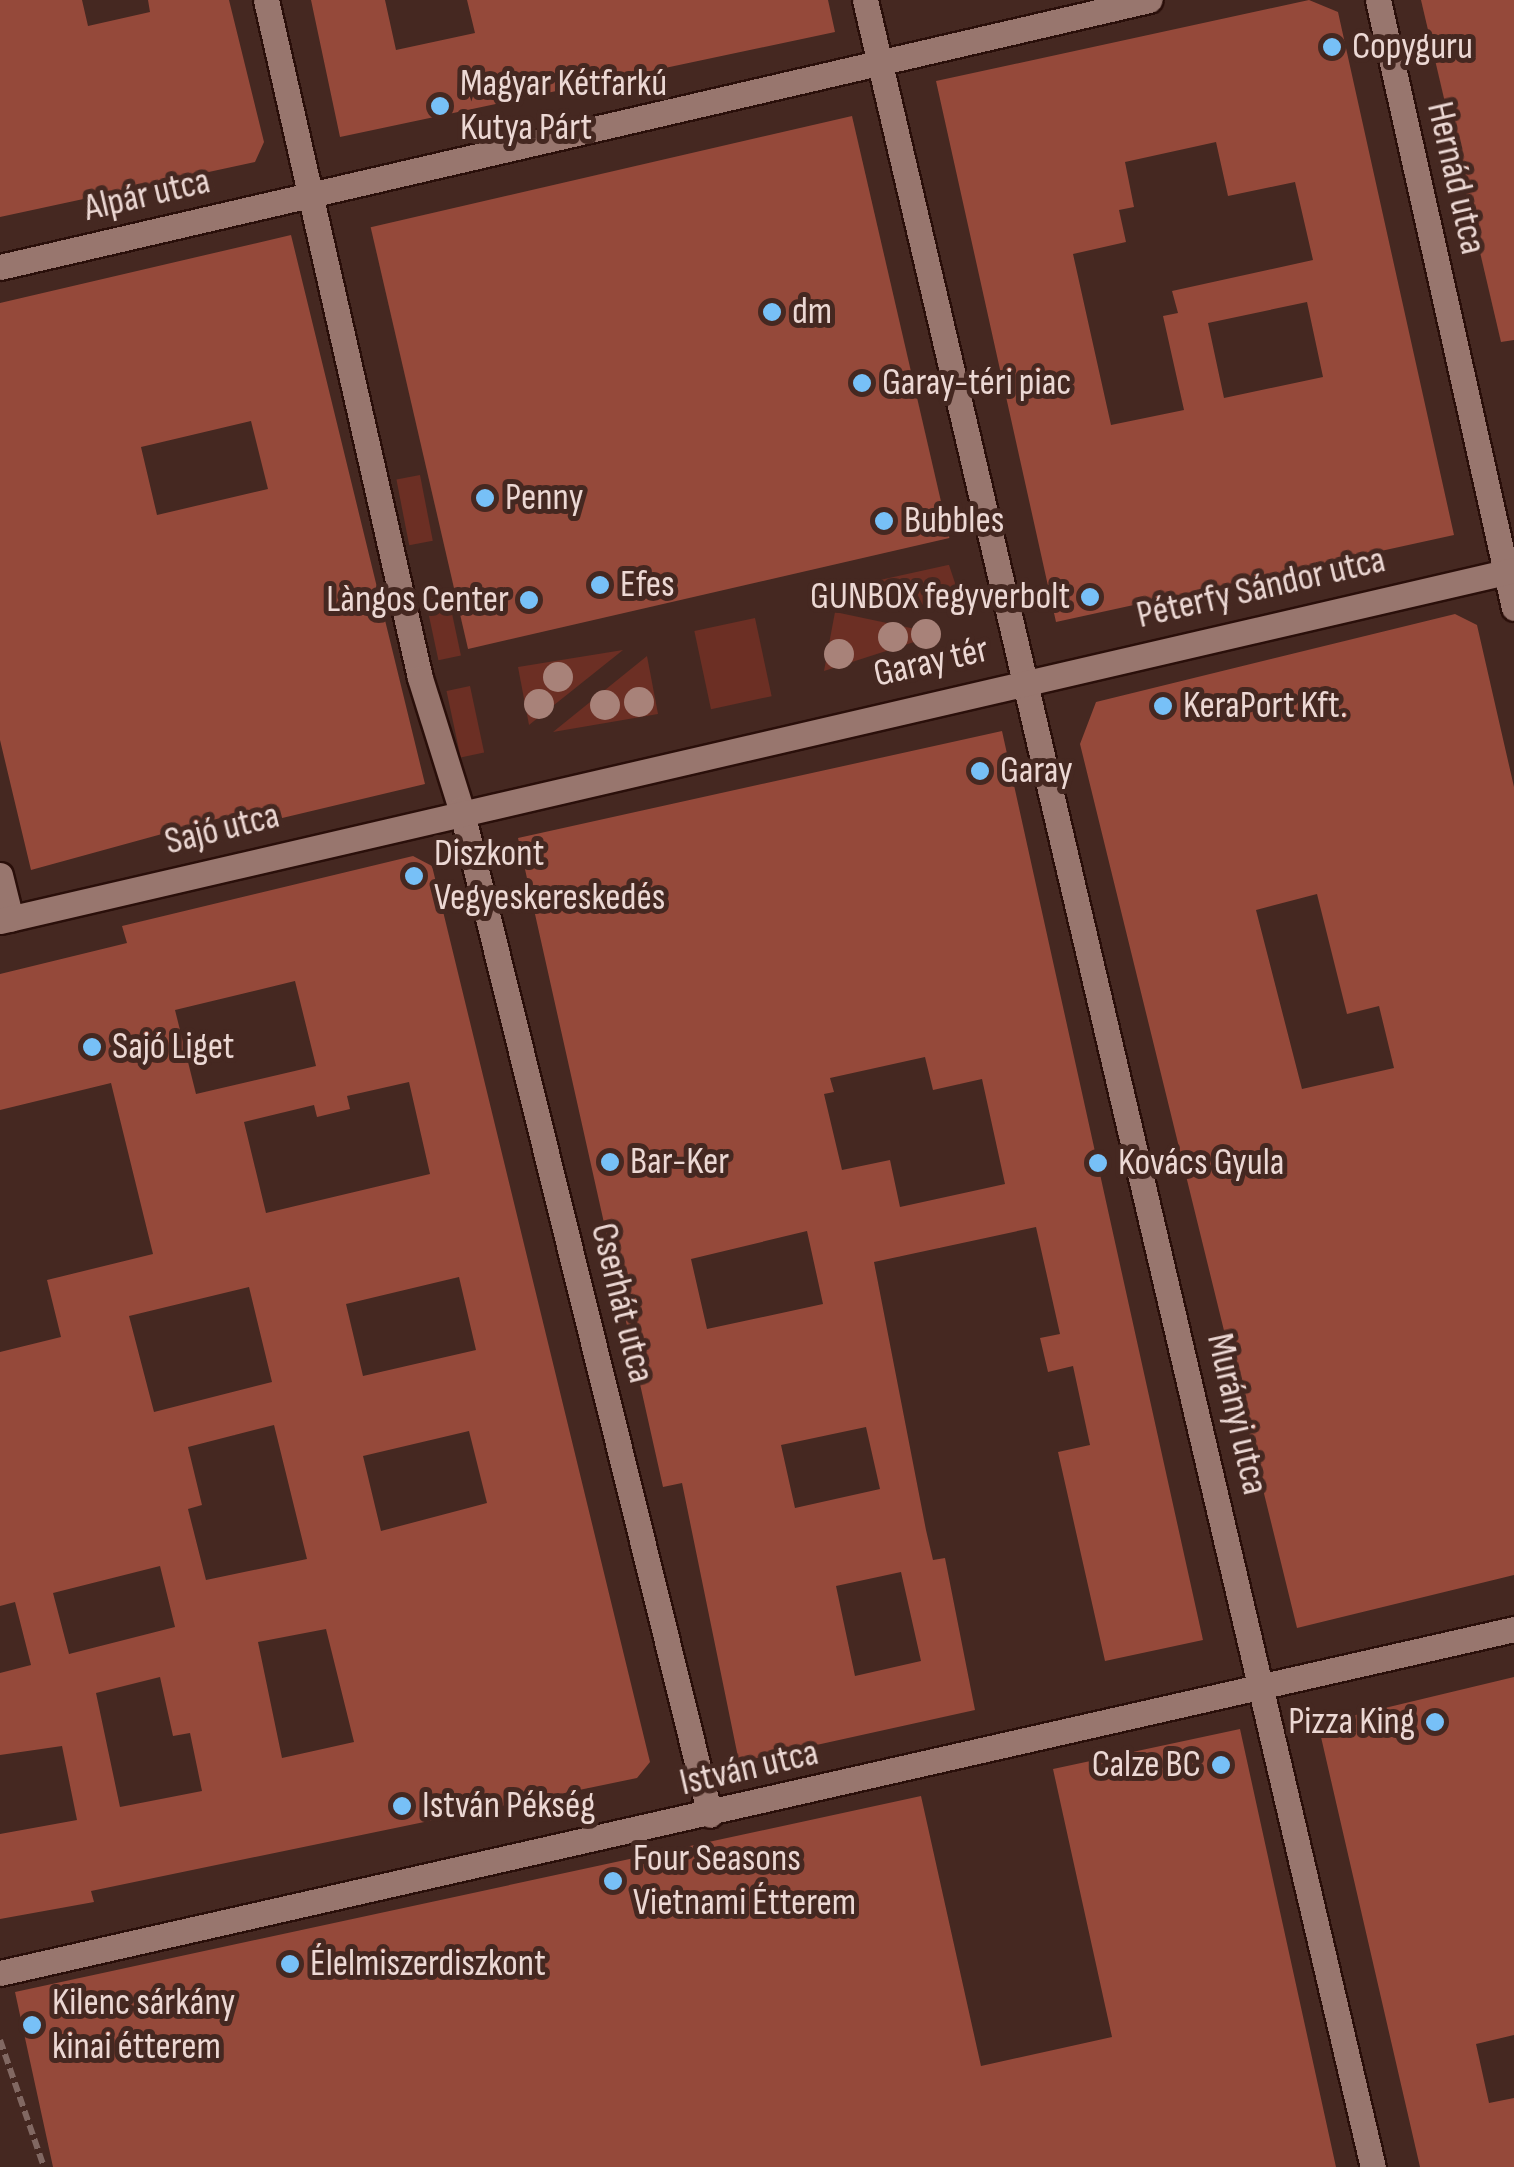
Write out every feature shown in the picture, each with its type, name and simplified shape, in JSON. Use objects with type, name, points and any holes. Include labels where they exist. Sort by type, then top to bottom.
[{"type":"street","points":[[266,0],[420,678],[461,809]]},
{"type":"street","points":[[865,0],[880,65]]},
{"type":"street","points":[[310,196],[1150,0]]},
{"type":"street","name":"Hernád utca","points":[[1378,0],[1510,571],[1514,608]]},
{"type":"street","name":"Garay tér","points":[[461,809],[1024,680],[880,65]]},
{"type":"street","name":"Alpár utca","points":[[0,267],[310,196]]},
{"type":"street","name":"Péterfy Sándor utca","points":[[1024,680],[1510,571]]},
{"type":"street","name":"Murányi utca","points":[[1024,680],[1373,2167]]},
{"type":"street","name":"Sajó utca","points":[[5,920],[461,809]]},
{"type":"street","name":"Cserhát utca","points":[[461,809],[710,1815]]},
{"type":"street","points":[[0,875],[5,920]]},
{"type":"street","name":"István utca","points":[[0,1973],[710,1815],[1514,1629]]},
{"type":"path","points":[[0,2040],[44,2167]]},
{"type":"shaded area","points":[[420,475],[433,541],[409,545],[396,480]]},
{"type":"shaded area","points":[[948,565],[965,613],[839,589]]},
{"type":"shaded area","points":[[447,590],[461,656],[438,660],[425,595]]},
{"type":"shaded area","points":[[835,612],[939,634],[824,671]]},
{"type":"shaded area","points":[[755,618],[772,696],[711,709],[694,631]]},
{"type":"shaded area","points":[[623,650],[529,725],[518,667]]},
{"type":"shaded area","points":[[647,656],[658,714],[553,732]]},
{"type":"shaded area","points":[[470,686],[484,753],[461,758],[447,691]]},
{"type":"building","points":[[0,0],[82,0],[88,26],[150,12],[148,0],[229,0],[264,142],[255,162],[0,217]]},
{"type":"building","points":[[311,0],[385,0],[396,50],[475,33],[467,0],[828,0],[835,32],[340,137]]},
{"type":"building","points":[[1309,0],[1338,12],[1454,535],[1056,622],[936,81]],"holes":[[[1216,142],[1228,196],[1295,182],[1313,260],[1172,291],[1178,313],[1163,316],[1184,410],[1111,425],[1073,254],[1126,242],[1119,210],[1134,207],[1125,162]],[[1307,302],[1323,377],[1224,398],[1208,323]]]},
{"type":"building","points":[[1421,0],[1514,0],[1514,340],[1501,342]]},
{"type":"building","name":"Garay-téri piac","points":[[852,116],[949,538],[468,649],[371,227]]},
{"type":"building","points":[[291,235],[425,784],[257,824],[253,809],[31,870],[0,740],[0,303]],"holes":[[[251,421],[268,489],[157,515],[141,447]]]},
{"type":"building","points":[[1455,614],[1477,625],[1514,787],[1514,1575],[1297,1628],[1080,744],[1096,702]],"holes":[[[1317,894],[1347,1014],[1379,1006],[1394,1068],[1302,1089],[1256,910]]]},
{"type":"building","points":[[1002,731],[1203,1640],[1105,1661],[1058,1452],[1090,1445],[1073,1366],[1048,1372],[1040,1338],[1060,1334],[1036,1227],[874,1262],[926,1530],[933,1560],[945,1558],[975,1710],[739,1762],[682,1483],[663,1487],[518,838]],"holes":[[[925,1057],[933,1090],[982,1079],[1005,1184],[900,1207],[890,1160],[842,1170],[824,1094],[834,1092],[830,1078]],[[807,1231],[823,1304],[707,1329],[691,1259]],[[866,1427],[880,1489],[795,1508],[781,1445]],[[901,1572],[921,1661],[855,1676],[836,1586]]]},
{"type":"building","points":[[413,856],[432,866],[650,1762],[637,1778],[91,1891],[94,1902],[0,1919],[0,1834],[77,1820],[62,1746],[0,1755],[0,1673],[31,1665],[15,1602],[0,1606],[0,1352],[61,1337],[47,1280],[153,1254],[111,1083],[0,1110],[0,974],[127,943],[122,926]],"holes":[[[295,981],[316,1066],[196,1094],[175,1010]],[[409,1082],[430,1174],[266,1213],[244,1122],[314,1105],[317,1117],[350,1109],[347,1096]],[[459,1277],[476,1350],[363,1376],[346,1304]],[[249,1287],[272,1382],[154,1412],[129,1316]],[[274,1425],[307,1559],[206,1580],[188,1509],[202,1505],[188,1447]],[[469,1431],[487,1503],[381,1531],[363,1456]],[[160,1566],[175,1627],[69,1654],[53,1593]],[[326,1629],[354,1742],[282,1758],[258,1642]],[[160,1677],[173,1736],[190,1733],[202,1791],[120,1807],[96,1693]]]},
{"type":"building","points":[[1514,1677],[1514,2035],[1476,2044],[1489,2103],[1514,2098],[1514,2167],[1420,2167],[1318,1724]]},
{"type":"building","points":[[1240,1729],[1336,2167],[53,2167],[15,1992],[921,1796],[981,2066],[1112,2037],[1053,1769]]},
{"type":"place","name":"Copyguru","points":[[1332,47]]},
{"type":"place","name":"Magyar Kétfarkú Kutya Párt","points":[[440,106]]},
{"type":"place","name":"dm","points":[[772,312]]},
{"type":"place","name":"Garay-téri piac","points":[[862,383]]},
{"type":"place","name":"Penny","points":[[485,498]]},
{"type":"place","name":"Bubbles","points":[[884,521]]},
{"type":"place","name":"Efes","points":[[600,585]]},
{"type":"place","name":"GUNBOX fegyverbolt","points":[[1090,597]]},
{"type":"place","name":"Làngos Center","points":[[529,600]]},
{"type":"place","name":"KeraPort Kft.","points":[[1163,706]]},
{"type":"place","name":"Garay","points":[[980,771]]},
{"type":"place","name":"Diszkont Vegyeskereskedés","points":[[414,876]]},
{"type":"place","name":"Sajó Liget","points":[[92,1047]]},
{"type":"place","name":"Bar-Ker","points":[[610,1162]]},
{"type":"place","name":"Kovács Gyula","points":[[1098,1163]]},
{"type":"place","name":"Pizza King","points":[[1435,1722]]},
{"type":"place","name":"Calze BC","points":[[1221,1765]]},
{"type":"place","name":"István Pékség","points":[[402,1806]]},
{"type":"place","name":"Four Seasons Vietnami Étterem","points":[[613,1881]]},
{"type":"place","name":"Élelmiszerdiszkont","points":[[290,1964]]},
{"type":"place","name":"Kilenc sárkány kinai étterem","points":[[32,2025]]}]
